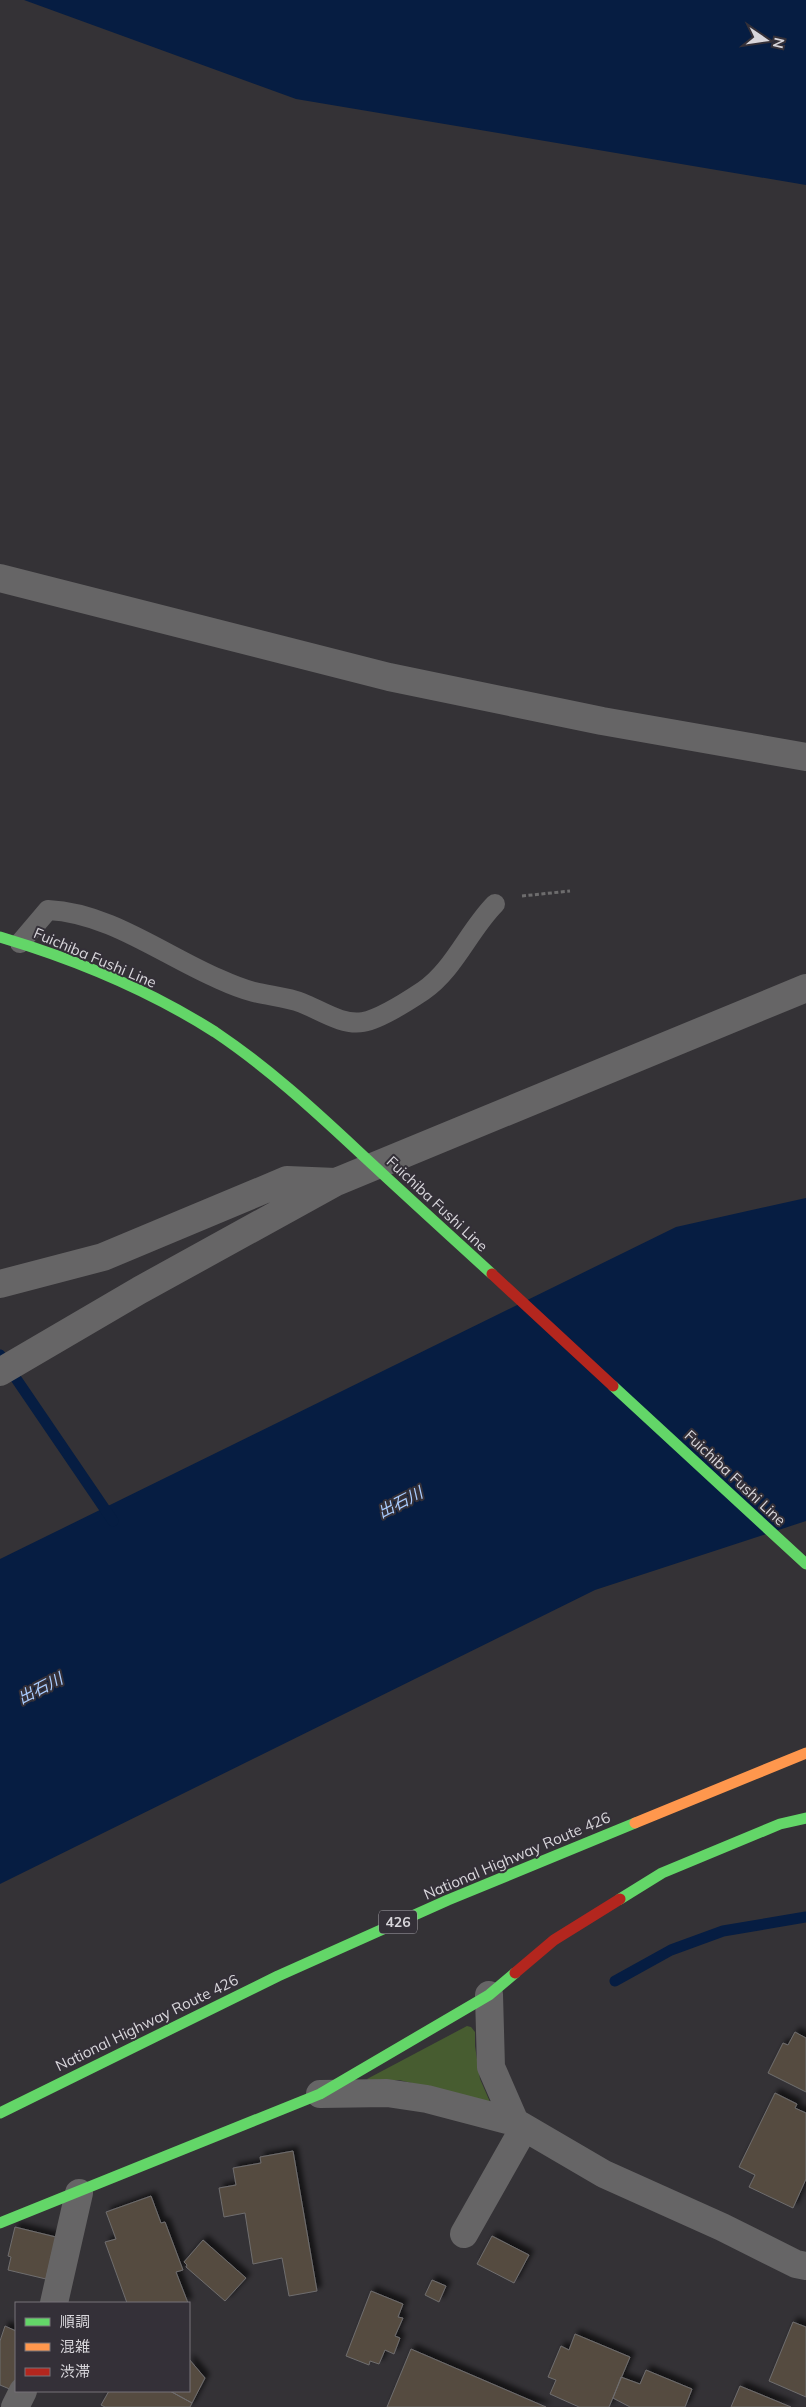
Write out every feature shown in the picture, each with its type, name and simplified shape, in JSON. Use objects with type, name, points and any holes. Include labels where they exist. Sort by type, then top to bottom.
[{"type":"main road","name":"Fuichiba Fushi Line","points":[[0,937],[130,986],[204,1026],[281,1080],[806,1564]]},
{"type":"main road","name":"National Highway Route 426","points":[[0,2112],[278,1976],[448,1900],[806,1753]]},
{"type":"main road","points":[[0,2223],[79,2193],[320,2094],[489,1996],[554,1940],[662,1873],[780,1824],[806,1818]]},
{"type":"street","points":[[0,578],[389,677],[602,720],[806,757]]},
{"type":"street","points":[[0,1372],[140,1290],[336,1182],[806,988]]},
{"type":"street","points":[[0,1284],[103,1257],[287,1180],[336,1182]]},
{"type":"street","points":[[489,1996],[491,2067],[519,2125]]},
{"type":"street","points":[[320,2094],[387,2093],[427,2099],[519,2125],[604,2174],[722,2227],[796,2264],[806,2266]]},
{"type":"street","points":[[464,2234],[519,2125]]},
{"type":"street","points":[[54,2302],[79,2193]]},
{"type":"street","points":[[15,2407],[22,2392]]},
{"type":"lane","points":[[20,943],[48,910],[66,910],[124,931],[217,978],[252,992],[300,1002],[338,1018],[361,1023],[374,1019],[424,990],[458,954],[483,916],[495,904]]},
{"type":"path","points":[[495,904],[514,897],[570,891]]},
{"type":"green space","points":[[467,2026],[471,2027],[475,2032],[480,2079],[490,2102],[399,2080],[370,2082],[367,2079]]},
{"type":"water","points":[[24,0],[806,0],[806,185],[296,99]]},
{"type":"water","name":"出石川","points":[[806,1198],[806,1521],[595,1590],[0,1884],[0,1559],[676,1227]]},
{"type":"building","points":[[795,2032],[806,2038],[806,2092],[768,2073],[783,2043],[788,2045]]},
{"type":"building","points":[[775,2093],[797,2104],[795,2108],[806,2113],[806,2179],[793,2208],[749,2187],[755,2175],[739,2167]]},
{"type":"building","points":[[293,2151],[317,2291],[289,2296],[282,2258],[253,2264],[245,2213],[224,2217],[219,2188],[236,2185],[233,2168],[261,2163],[260,2157]]},
{"type":"building","points":[[151,2196],[161,2223],[165,2222],[183,2270],[176,2272],[188,2302],[127,2302],[105,2242],[116,2239],[106,2212]]},
{"type":"building","points":[[15,2227],[56,2237],[46,2279],[8,2270],[11,2257],[8,2256]]},
{"type":"building","points":[[492,2236],[529,2255],[514,2283],[477,2264]]},
{"type":"building","points":[[203,2240],[246,2278],[225,2301],[186,2267],[187,2265],[184,2262]]},
{"type":"building","points":[[432,2280],[446,2286],[439,2302],[425,2295]]},
{"type":"building","points":[[371,2291],[403,2304],[398,2317],[403,2318],[395,2336],[400,2338],[394,2354],[385,2350],[379,2364],[370,2361],[369,2365],[346,2356]]},
{"type":"building","points":[[793,2322],[806,2327],[806,2397],[769,2381]]},
{"type":"building","points":[[5,2326],[15,2331],[15,2381],[12,2390],[0,2385],[0,2341]]},
{"type":"building","points":[[575,2334],[630,2357],[609,2407],[579,2407],[550,2394],[556,2380],[548,2377],[561,2346],[569,2350]]},
{"type":"building","points":[[411,2349],[546,2407],[387,2407]]},
{"type":"building","points":[[190,2360],[205,2378],[192,2403],[172,2392],[190,2392]]},
{"type":"building","points":[[646,2370],[692,2389],[685,2407],[630,2407],[613,2398],[621,2377],[640,2384]]},
{"type":"building","points":[[740,2386],[791,2407],[731,2407]]},
{"type":"building","points":[[108,2392],[172,2392],[192,2403],[190,2407],[105,2407],[101,2405]]},
{"type":"waterway","points":[[0,1355],[113,1521]]},
{"type":"waterway","points":[[615,1981],[671,1950],[723,1931],[806,1917]]},
{"type":"traffic: fast","points":[[0,937],[56,955],[110,977],[164,1003],[215,1032],[253,1059],[306,1104],[492,1274]]},
{"type":"traffic: fast","points":[[613,1386],[806,1564]]},
{"type":"traffic: fast","points":[[620,1899],[662,1873],[780,1824],[806,1818]]},
{"type":"traffic: fast","points":[[0,2113],[278,1976],[448,1900],[635,1823]]},
{"type":"traffic: fast","points":[[0,2223],[320,2094],[489,1995],[515,1973]]},
{"type":"traffic: slow","points":[[635,1823],[806,1753]]},
{"type":"traffic: jam","points":[[492,1274],[613,1386]]},
{"type":"traffic: jam","points":[[515,1973],[554,1940],[620,1899]]}]
